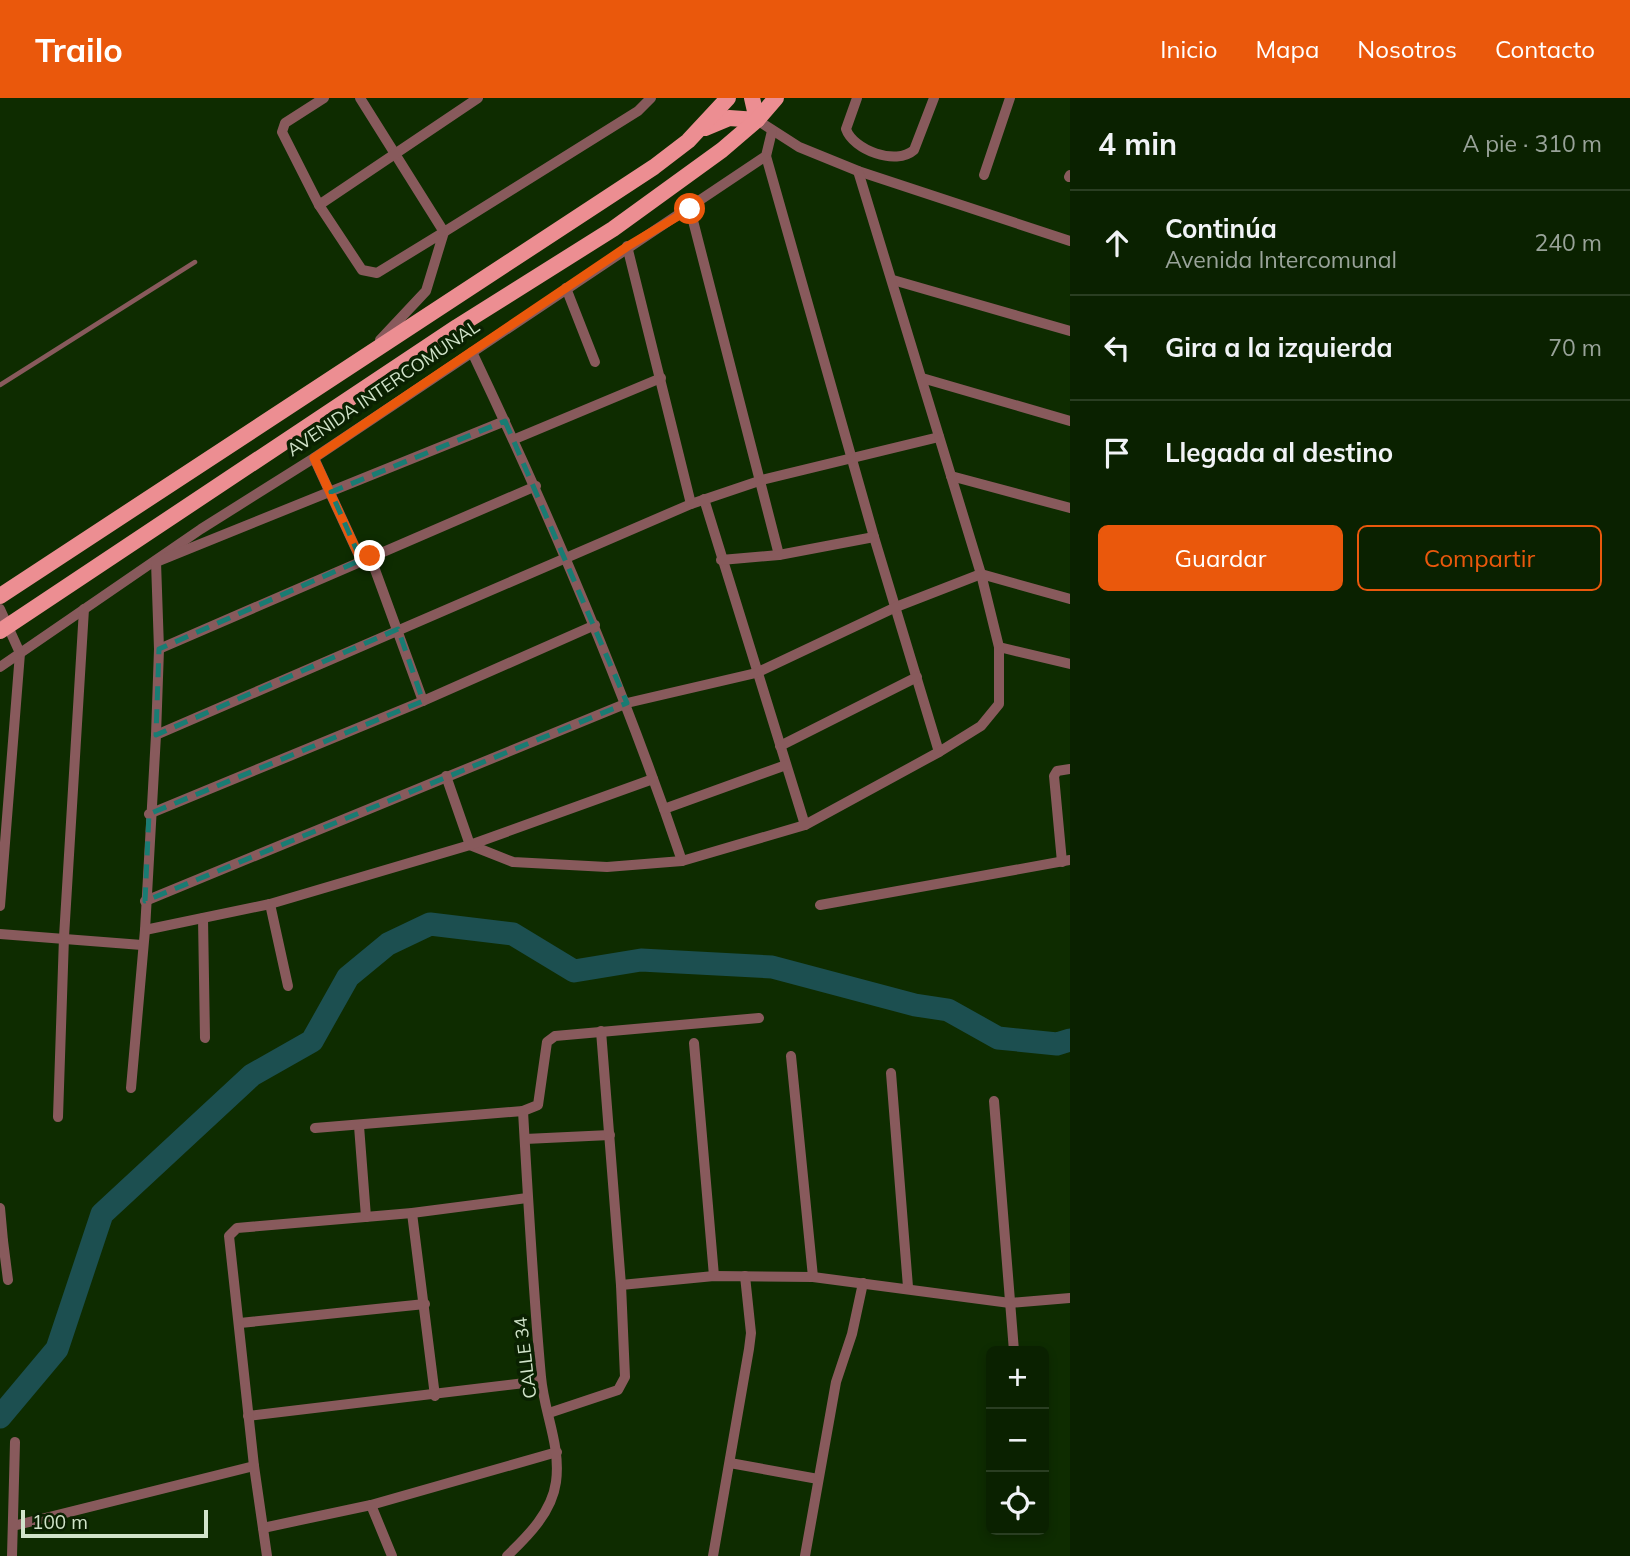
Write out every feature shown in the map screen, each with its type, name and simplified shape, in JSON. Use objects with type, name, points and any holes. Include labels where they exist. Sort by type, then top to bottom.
[{"type":"main road","name":"AVENIDA INTERCOMUNAL","points":[[0,596],[654,167],[700,130],[728,98]]},
{"type":"main road","points":[[700,130],[729,118],[757,120],[752,98]]},
{"type":"main road","name":"AVENIDA INTERCOMUNAL","points":[[4,628],[457,327],[613,229],[722,150],[757,120],[776,98]]},
{"type":"street","points":[[324,98],[285,123],[282,132],[319,205],[362,270],[370,274],[377,273],[638,111],[651,98]]},
{"type":"street","points":[[360,98],[444,232],[426,290],[369,352]]},
{"type":"street","points":[[319,205],[478,98]]},
{"type":"street","points":[[857,98],[846,129],[850,138],[861,147],[895,158],[908,156],[914,150],[934,98]]},
{"type":"street","points":[[984,174],[1010,98]]},
{"type":"street","points":[[757,120],[799,147],[858,171],[1070,241]]},
{"type":"street","points":[[772,131],[766,156],[874,537],[939,752]]},
{"type":"street","name":"AVENIDA INTERCOMUNAL","points":[[0,667],[201,529],[314,458],[766,156]]},
{"type":"street","points":[[446,776],[470,845],[513,862],[607,867],[682,861],[805,825],[981,726],[999,704],[999,647],[981,574],[858,171]]},
{"type":"street","points":[[690,209],[762,480],[779,555]]},
{"type":"street","points":[[628,246],[691,503]]},
{"type":"street","points":[[893,280],[1070,331]]},
{"type":"street","points":[[566,288],[595,362]]},
{"type":"street","points":[[472,352],[515,439],[595,625],[627,703],[682,861]]},
{"type":"street","points":[[922,377],[1070,421]]},
{"type":"street","points":[[515,439],[661,378]]},
{"type":"street","points":[[131,1088],[145,930],[149,814],[156,735],[159,649],[156,562],[505,421]]},
{"type":"street","points":[[156,735],[691,503],[762,480],[939,438]]},
{"type":"street","points":[[314,458],[398,629],[423,701]]},
{"type":"street","points":[[951,476],[1070,508]]},
{"type":"street","points":[[159,649],[536,486]]},
{"type":"street","points":[[704,499],[805,825]]},
{"type":"street","points":[[721,560],[779,555],[874,537]]},
{"type":"street","points":[[145,901],[627,703],[757,673],[896,607],[981,574],[1070,599]]},
{"type":"street","points":[[58,1116],[64,937],[84,608]]},
{"type":"street","points":[[0,609],[4,628],[20,653],[0,906]]},
{"type":"street","points":[[149,814],[423,701],[595,625]]},
{"type":"street","points":[[999,647],[1070,664]]},
{"type":"street","points":[[780,747],[917,677]]},
{"type":"street","points":[[664,809],[786,765]]},
{"type":"street","points":[[820,905],[1066,861],[1054,776],[1057,771],[1070,769]]},
{"type":"street","points":[[145,930],[270,904],[470,845],[653,779]]},
{"type":"street","points":[[270,904],[288,986]]},
{"type":"street","points":[[203,918],[205,1038]]},
{"type":"street","points":[[0,934],[142,945]]},
{"type":"street","points":[[315,1128],[523,1111],[538,1105],[550,1038],[601,1031],[759,1018]]},
{"type":"street","points":[[549,1413],[618,1390],[623,1384],[621,1285],[601,1031]]},
{"type":"street","points":[[694,1043],[714,1276]]},
{"type":"street","points":[[791,1056],[813,1277]]},
{"type":"street","points":[[891,1073],[908,1287]]},
{"type":"street","points":[[994,1101],[1014,1346]]},
{"type":"street","name":"CALLE 34","points":[[507,1556],[534,1528],[548,1507],[556,1483],[557,1452],[541,1381],[523,1111]]},
{"type":"street","points":[[359,1126],[366,1217]]},
{"type":"street","points":[[525,1139],[610,1135]]},
{"type":"street","points":[[267,1556],[248,1416],[229,1236],[232,1231],[412,1213],[527,1198]]},
{"type":"street","points":[[0,1208],[1,1241],[8,1280]]},
{"type":"street","points":[[412,1213],[435,1396]]},
{"type":"street","points":[[621,1285],[714,1276],[813,1277],[908,1287],[1010,1303],[1070,1298]]},
{"type":"street","points":[[713,1556],[751,1332],[745,1276]]},
{"type":"street","points":[[804,1556],[836,1382],[848,1353],[863,1283]]},
{"type":"street","points":[[240,1323],[425,1304]]},
{"type":"street","points":[[248,1416],[435,1396],[541,1381]]},
{"type":"street","points":[[12,1556],[15,1442]]},
{"type":"street","points":[[264,1528],[371,1504],[557,1452]]},
{"type":"street","points":[[730,1463],[818,1479]]},
{"type":"street","points":[[13,1526],[254,1466]]},
{"type":"street","points":[[371,1504],[392,1556]]},
{"type":"lane","points":[[0,385],[195,262]]},
{"type":"highlighted area","points":[[505,421],[627,703],[145,901],[149,814],[423,701],[398,629],[156,735],[159,649],[361,560],[331,492]]},
{"type":"waterway","points":[[0,1417],[57,1349],[102,1214],[252,1075],[312,1041],[348,977],[388,944],[430,924],[513,934],[574,971],[641,960],[772,967],[915,1005],[948,1010],[998,1038],[1057,1044],[1070,1040]]},
{"type":"route","points":[[370,556],[361,560],[314,458],[628,246],[690,209]]}]
